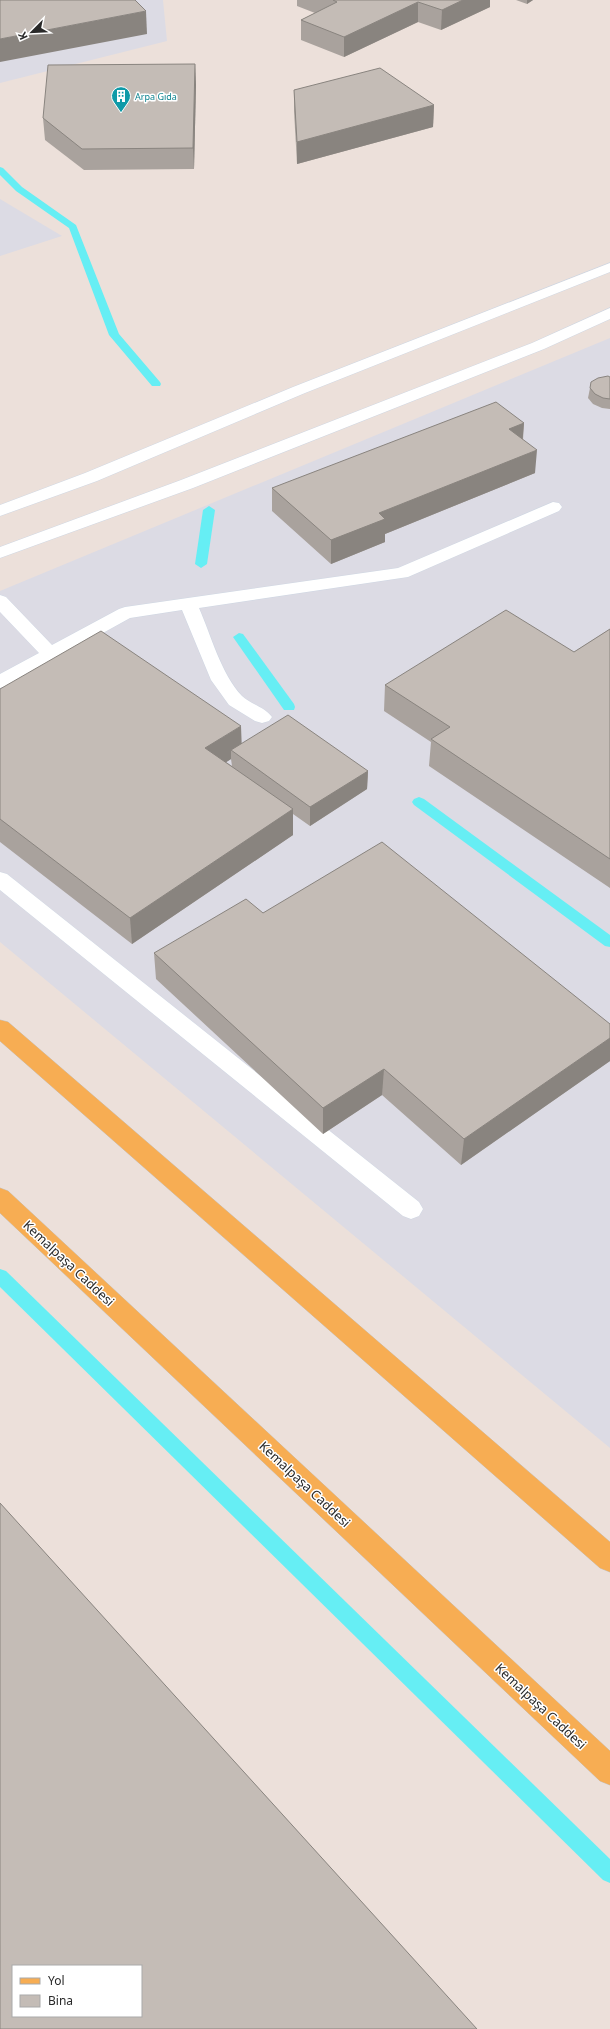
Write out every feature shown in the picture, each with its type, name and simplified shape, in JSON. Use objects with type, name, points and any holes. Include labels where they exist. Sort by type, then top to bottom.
[{"type":"main road","points":[[0,1028],[610,1559]]},
{"type":"main road","name":"Kemalpaşa Caddesi","points":[[0,1198],[610,1771]]},
{"type":"street","points":[[0,511],[91,477],[299,390],[610,267]]},
{"type":"street","points":[[0,553],[187,484],[538,346],[610,313]]},
{"type":"street","points":[[0,682],[125,613],[402,573],[553,507]]},
{"type":"street","points":[[0,601],[50,654]]},
{"type":"street","points":[[188,605],[220,680],[236,701],[262,717]]},
{"type":"street","points":[[0,879],[411,1209]]},
{"type":"shaded area","points":[[0,0],[163,0],[167,41],[0,83]]},
{"type":"shaded area","points":[[0,199],[62,236],[0,256]]},
{"type":"shaded area","points":[[610,338],[610,1448],[0,942],[0,591]]},
{"type":"building","points":[[0,0],[135,0],[146,11],[0,39]]},
{"type":"building","points":[[333,0],[463,0],[442,10],[418,2],[344,37],[301,20],[337,2]]},
{"type":"building","name":"Arpa Gıda","points":[[195,64],[193,148],[82,149],[43,118],[48,65]]},
{"type":"building","points":[[380,68],[434,105],[297,142],[294,90]]},
{"type":"building","points":[[610,377],[610,399],[603,398],[595,394],[590,388],[591,382],[598,378]]},
{"type":"building","points":[[496,402],[524,423],[509,429],[537,450],[379,513],[385,519],[331,540],[272,488]]},
{"type":"building","points":[[506,610],[574,652],[610,629],[610,859],[431,739],[450,727],[385,685]]},
{"type":"building","points":[[101,631],[241,726],[205,748],[293,809],[130,918],[0,819],[0,689]]},
{"type":"building","points":[[288,715],[368,771],[310,807],[231,750]]},
{"type":"building","points":[[382,842],[610,1024],[610,1038],[464,1139],[384,1069],[323,1108],[154,953],[246,899],[263,913]]},
{"type":"building","points":[[0,1503],[477,2029],[0,2029]]},
{"type":"waterway","points":[[0,170],[19,189],[73,227],[114,335],[156,384]]},
{"type":"waterway","points":[[201,564],[209,510]]},
{"type":"waterway","points":[[239,637],[289,707]]},
{"type":"waterway","points":[[419,802],[610,942]]},
{"type":"waterway","points":[[0,1276],[610,1873]]},
{"type":"place","name":"Arpa Gıda","points":[[121,113]]}]
